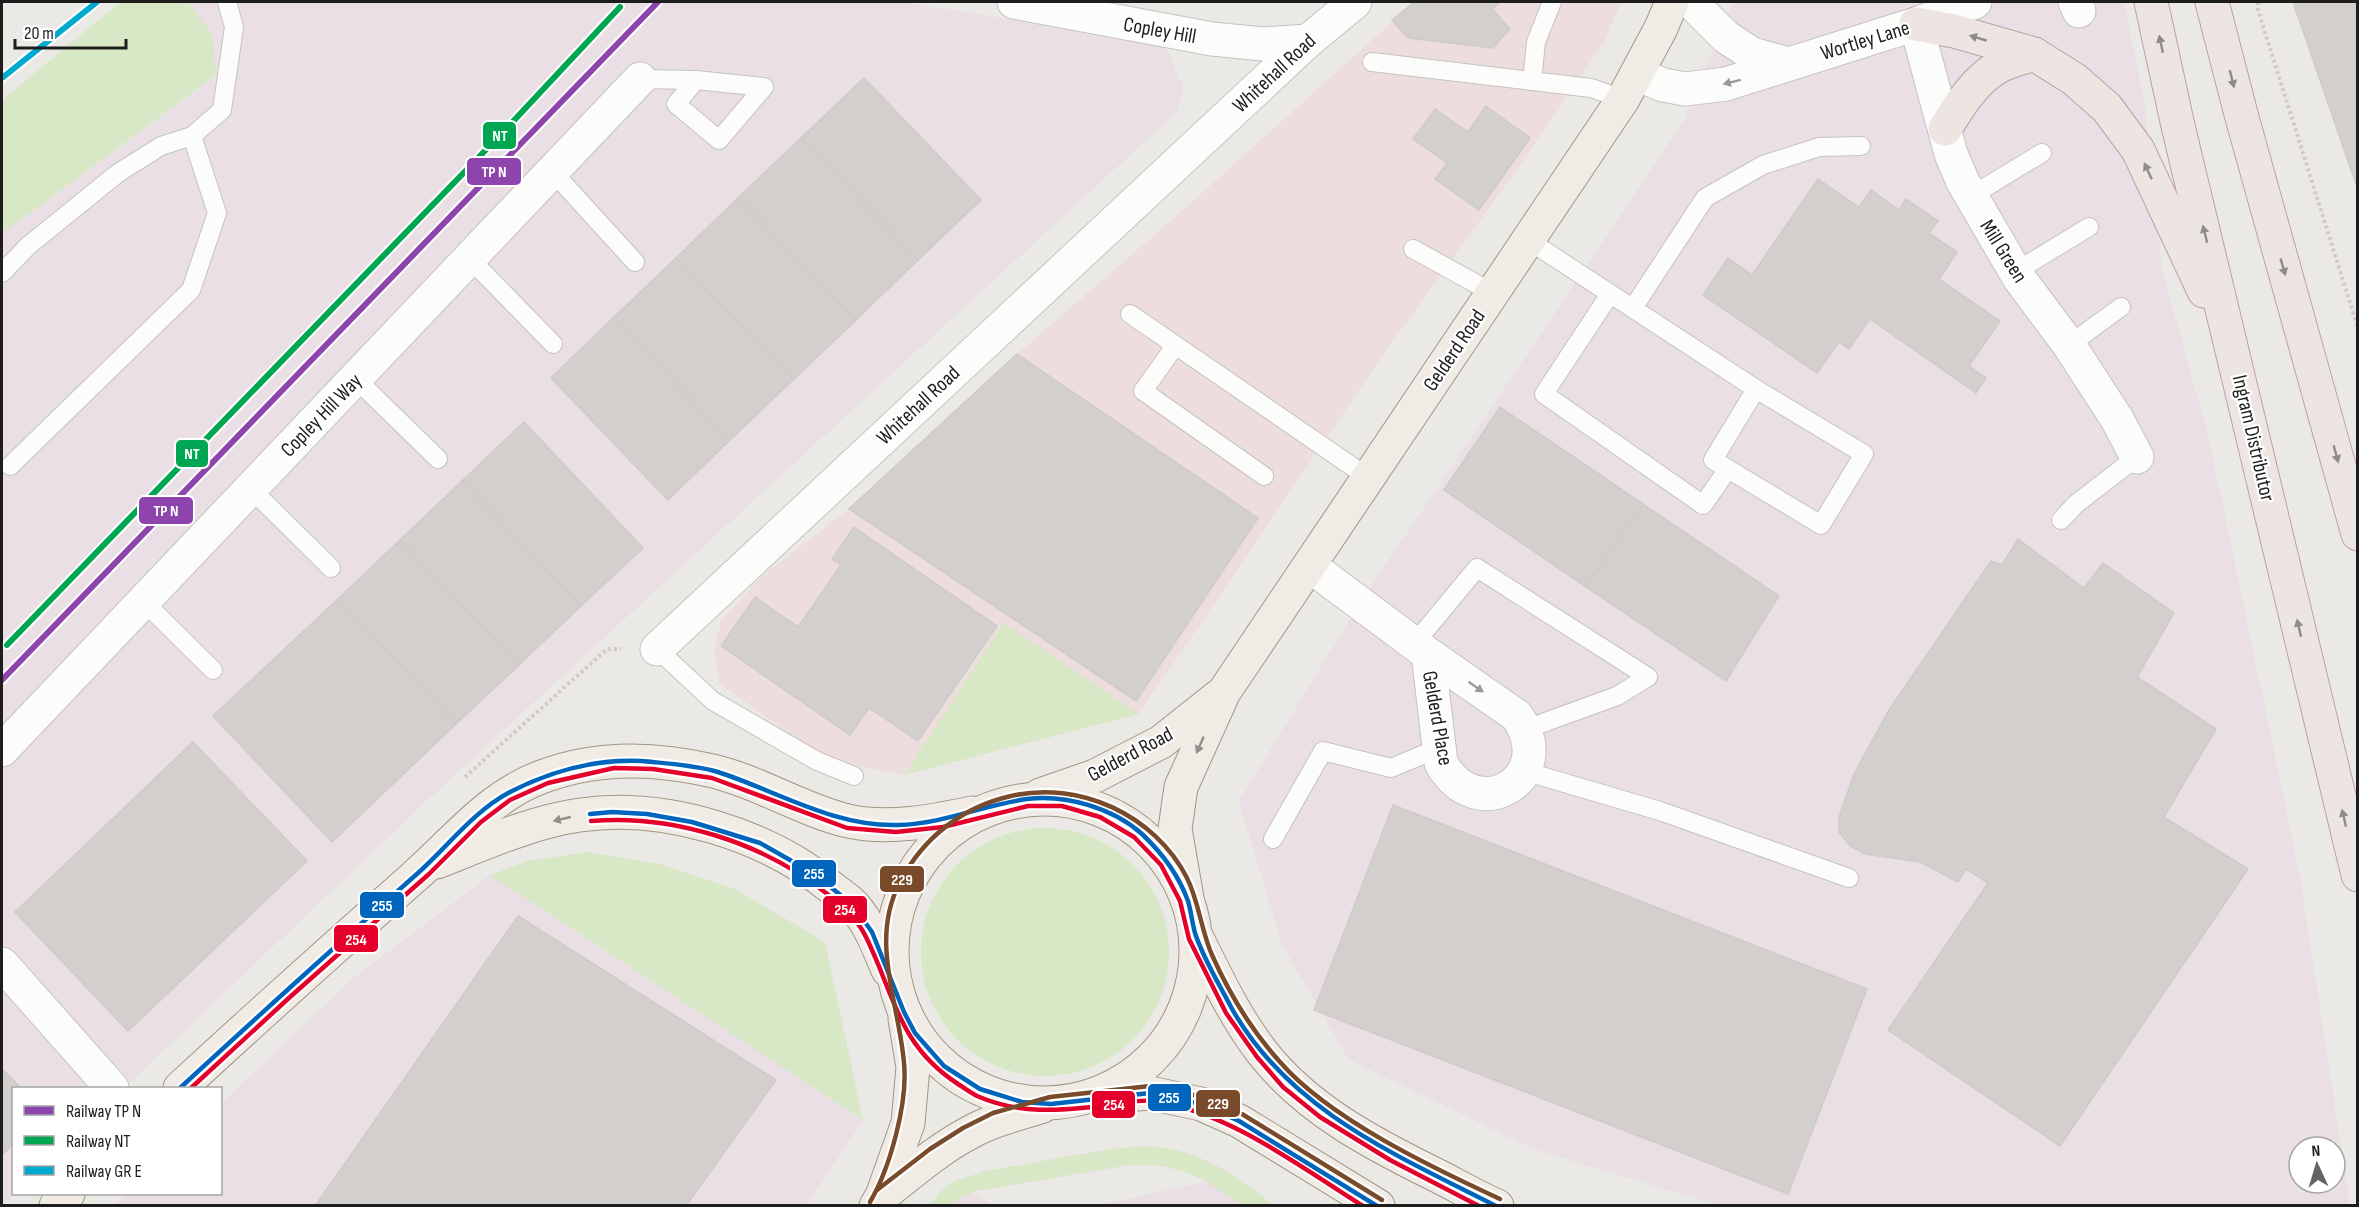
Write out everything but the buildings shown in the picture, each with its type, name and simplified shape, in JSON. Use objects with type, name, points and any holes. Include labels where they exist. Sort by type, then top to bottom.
[{"type":"highway","name":"Ingram Distributor","points":[[2151,2],[2178,126],[2358,875]]},
{"type":"highway","points":[[2212,2],[2358,534]]},
{"type":"highway","points":[[1916,24],[1954,31],[2034,54],[2074,79],[2107,108],[2138,150],[2235,358]]},
{"type":"highway","points":[[1945,129],[1964,100],[1998,67],[2034,54]]},
{"type":"main road","name":"Gelderd Road","points":[[1187,898],[1175,829],[1181,787],[1224,692],[1630,87],[1672,2]]},
{"type":"main road","name":"Gelderd Road","points":[[1027,799],[1095,776],[1161,742],[1224,692]]},
{"type":"main road","points":[[182,1087],[285,991],[424,868],[476,816],[506,794],[545,776],[613,760],[654,762],[714,771],[849,821],[897,825],[941,820],[1027,799],[1063,799],[1103,810],[1139,831],[1167,861],[1187,898],[1196,936],[1233,1010],[1263,1053],[1288,1082],[1324,1111],[1394,1155],[1497,1206]]},
{"type":"main road","points":[[879,1201],[908,1123],[912,1067],[891,948],[899,902],[923,858],[959,824],[992,808]]},
{"type":"main road","points":[[424,868],[493,840],[547,822],[578,815],[612,812],[647,814],[692,822],[760,843],[813,873],[853,905],[872,932],[915,1033],[944,1066],[980,1089],[1022,1102],[1066,1101],[1150,1093],[1201,1104],[1239,1121],[1378,1206]]},
{"type":"main road","points":[[879,1201],[934,1155],[967,1134],[996,1120],[1066,1101],[1122,1082],[1158,1053],[1183,1014],[1195,976],[1196,936]]},
{"type":"main road","points":[[56,1206],[67,1195]]},
{"type":"street","name":"Copley Hill","points":[[1014,2],[1120,12],[1212,39],[1263,44],[1308,41]]},
{"type":"street","name":"Whitehall Road","points":[[657,649],[1308,41],[1356,2]]},
{"type":"street","points":[[1691,2],[1726,37],[1752,54],[1788,64]]},
{"type":"street","name":"Wortley Lane","points":[[1630,87],[1664,85],[1685,88],[1726,84],[1762,75],[1788,64],[1916,24],[1976,2]]},
{"type":"street","name":"Mill Green","points":[[1916,24],[1951,154],[1971,196],[2015,272],[2069,345],[2117,419],[2137,458]]},
{"type":"street","name":"Copley Hill Way","points":[[2,750],[640,79]]},
{"type":"street","name":"Gelderd Place","points":[[1310,566],[1421,649],[1517,716],[1526,729]]},
{"type":"street","name":"Gelderd Place","points":[[1421,649],[1442,763],[1449,776],[1459,786],[1473,792],[1488,794],[1502,791],[1515,783],[1524,771]]},
{"type":"street","points":[[1524,771],[1530,758],[1531,743],[1526,729]]},
{"type":"street","points":[[2,964],[110,1087]]},
{"type":"lane","points":[[2,273],[28,246],[118,173],[162,146],[192,136],[222,110],[234,27],[227,2]]},
{"type":"lane","points":[[1532,81],[1536,42],[1552,2]]},
{"type":"lane","points":[[1372,62],[1591,88],[1630,87]]},
{"type":"lane","points":[[640,79],[696,80]]},
{"type":"lane","points":[[10,466],[191,290],[218,213],[192,136]]},
{"type":"lane","points":[[1633,308],[1705,198],[1763,165],[1819,147],[1861,146]]},
{"type":"lane","points":[[1971,196],[2042,153]]},
{"type":"lane","points":[[552,171],[636,262]]},
{"type":"lane","points":[[2015,272],[2089,227]]},
{"type":"lane","points":[[1528,240],[1756,389],[1864,454],[1821,525],[1713,460],[1756,389]]},
{"type":"lane","points":[[1413,249],[1493,293]]},
{"type":"lane","points":[[469,258],[553,344]]},
{"type":"lane","points":[[1610,294],[1544,394],[1703,505],[1728,469]]},
{"type":"lane","points":[[2069,345],[2121,307]]},
{"type":"lane","points":[[1130,314],[1369,478]]},
{"type":"lane","points":[[1175,346],[1143,391],[1264,476]]},
{"type":"lane","points":[[355,378],[438,459]]},
{"type":"lane","points":[[2061,520],[2076,504],[2137,458]]},
{"type":"lane","points":[[250,489],[331,568]]},
{"type":"lane","points":[[1421,649],[1477,568],[1648,677],[1617,696],[1526,729]]},
{"type":"lane","points":[[143,601],[213,670]]},
{"type":"lane","points":[[657,649],[713,701],[817,761],[854,776]]},
{"type":"lane","points":[[1273,839],[1323,751],[1391,768],[1439,748]]},
{"type":"lane","points":[[1524,771],[1660,812],[1849,878]]},
{"type":"path","points":[[2258,2],[2358,328]]},
{"type":"path","points":[[459,783],[607,649],[657,649]]},
{"type":"shaded area","points":[[188,2],[904,2],[1165,45],[1183,87],[1178,111],[434,794],[125,1087],[12,1087],[13,1195],[2,1206],[2,234],[216,76],[213,35]]},
{"type":"shaded area","points":[[1414,2],[1621,2],[1605,40],[1534,146],[1385,352],[1139,714],[1004,623],[904,775],[845,763],[806,745],[720,684],[714,653],[721,621],[761,577],[849,509],[1017,354],[1173,219]]},
{"type":"shaded area","points":[[1733,2],[2124,2],[2144,100],[2162,269],[2209,439],[2299,871],[2339,1135],[2287,1135],[2287,1195],[2347,1195],[2347,1185],[2350,1205],[1718,1205],[1533,1149],[1348,1059],[1282,944],[1239,801],[1360,603],[1683,122]]},
{"type":"shaded area","points":[[490,875],[863,1120],[807,1205],[114,1206],[125,1195],[222,1195],[222,1103],[351,980]]},
{"type":"shaded area","points":[[1215,1180],[1251,1206],[1092,1206]]},
{"type":"shaded area","points":[[957,1182],[992,1205],[941,1206]]},
{"type":"green space","points":[[121,2],[188,2],[213,35],[216,75],[2,234],[2,100]]},
{"type":"green space","points":[[1004,623],[1139,714],[904,775]]},
{"type":"green space","points":[[1045,828],[1069,831],[1092,838],[1114,849],[1132,865],[1148,883],[1159,905],[1166,928],[1169,952],[1166,976],[1159,999],[1148,1021],[1132,1039],[1114,1055],[1092,1066],[1069,1073],[1045,1076],[1021,1073],[998,1066],[976,1055],[958,1039],[942,1021],[931,999],[924,976],[921,952],[924,928],[931,905],[942,883],[958,865],[976,849],[998,838],[1021,831]]},
{"type":"green space","points":[[587,852],[659,864],[735,889],[825,942],[863,1120],[490,875],[528,861]]},
{"type":"green space","points":[[1145,1146],[1180,1151],[1214,1164],[1273,1205],[1241,1205],[1204,1180],[1183,1171],[1157,1165],[1130,1165],[976,1191],[952,1205],[930,1205],[952,1182],[985,1171],[1111,1149]]},
{"type":"transit line","points":[[2,78],[97,2]]},
{"type":"transit line","points":[[2,680],[658,2]]},
{"type":"transit line","name":"255","points":[[181,1087],[418,873],[473,819],[497,800],[544,777],[580,766],[616,761],[653,762],[718,772],[828,814],[874,824],[915,824],[1011,802],[1042,798],[1088,805],[1117,817],[1142,834],[1163,857],[1174,874],[1188,901],[1198,942],[1216,980],[1255,1043],[1282,1074],[1314,1102],[1347,1126],[1420,1168],[1496,1206]]},
{"type":"transit line","name":"254","points":[[192,1087],[429,874],[481,822],[510,800],[548,783],[614,768],[653,769],[712,778],[847,828],[896,832],[943,827],[1028,806],[1062,806],[1100,817],[1134,837],[1161,865],[1180,901],[1189,939],[1226,1013],[1257,1057],[1283,1087],[1320,1117],[1390,1160],[1479,1206]]},
{"type":"transit line","name":"229","points":[[870,1202],[891,1154],[900,1116],[905,1079],[886,949],[891,904],[909,866],[932,838],[960,816],[993,801],[1037,792],[1063,793],[1088,798],[1112,807],[1135,820],[1156,836],[1173,856],[1187,878],[1208,945],[1226,983],[1251,1025],[1280,1062],[1301,1083],[1353,1122],[1413,1157],[1500,1199]]},
{"type":"transit line","name":"255","points":[[590,814],[612,812],[647,814],[692,822],[760,843],[813,873],[853,905],[872,932],[904,1012],[915,1033],[944,1066],[980,1089],[1022,1102],[1051,1104],[1150,1093],[1201,1104],[1239,1121],[1377,1206]]},
{"type":"transit line","name":"254","points":[[591,821],[622,820],[684,827],[745,846],[801,875],[838,903],[858,924],[876,959],[900,1018],[922,1053],[938,1069],[977,1096],[1011,1107],[1043,1110],[1076,1109],[1142,1101],[1180,1107],[1208,1116],[1262,1142],[1363,1206]]},
{"type":"transit line","name":"229","points":[[877,1190],[930,1149],[963,1128],[993,1113],[1050,1097],[1150,1086],[1203,1097],[1242,1114],[1382,1200]]},
{"type":"rail line","name":"NT","points":[[7,645],[507,128],[620,7]]}]
